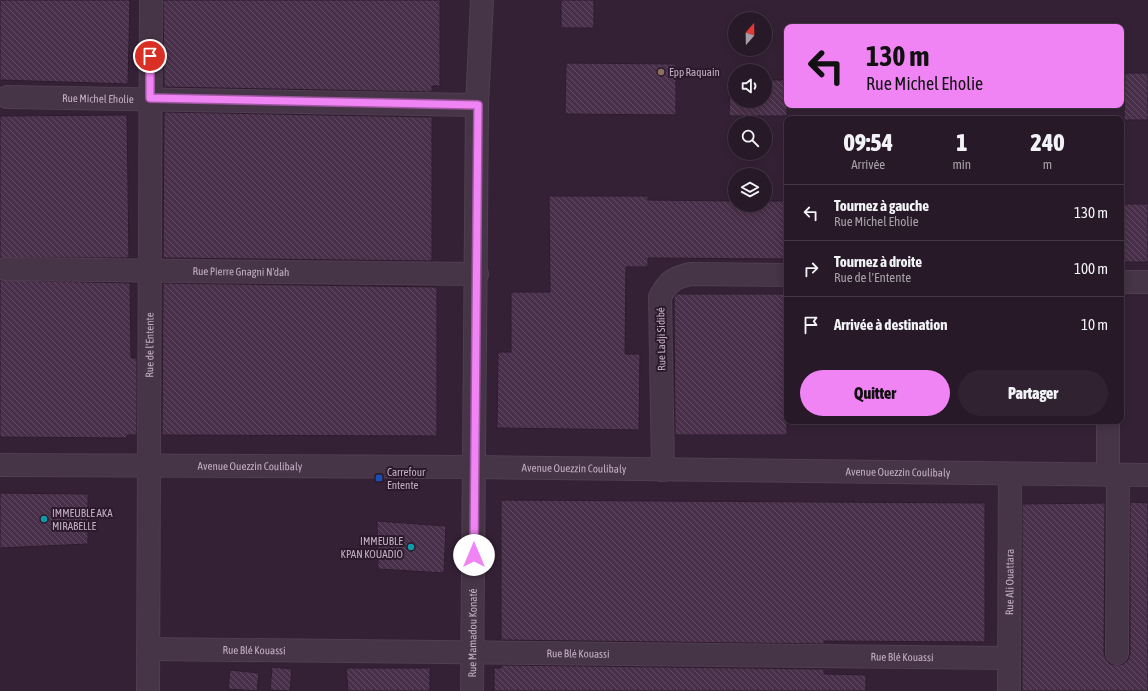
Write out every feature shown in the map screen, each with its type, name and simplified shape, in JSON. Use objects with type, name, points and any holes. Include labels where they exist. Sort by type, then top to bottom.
[{"type":"street","name":"Rue de l'Entente","points":[[148,691],[151,0]]},
{"type":"street","name":"Rue Mamadou Konaté","points":[[472,691],[478,105],[482,0]]},
{"type":"street","name":"Rue Michel Eholie","points":[[7,97],[150,98],[478,105]]},
{"type":"street","name":"Rue Pierre Gnagni N'dah","points":[[5,269],[477,274]]},
{"type":"street","name":"Rue Ladji Sidibé","points":[[663,470],[660,298],[666,286],[678,277],[690,274],[784,275]]},
{"type":"street","points":[[1124,282],[1148,282]]},
{"type":"street","points":[[1108,424],[1113,475],[1117,653]]},
{"type":"street","name":"Avenue Ouezzin Coulibaly","points":[[0,465],[148,467],[474,467],[1148,476]]},
{"type":"street","name":"Rue Ali Ouattara","points":[[1009,691],[1010,474]]},
{"type":"street","name":"Rue Blé Kouassi","points":[[148,649],[1009,658]]},
{"type":"building","points":[[0,0],[130,0],[128,84],[0,80]]},
{"type":"building","points":[[163,0],[440,0],[440,86],[432,86],[432,92],[164,87]]},
{"type":"building","points":[[561,0],[594,0],[594,28],[561,28]]},
{"type":"building","points":[[566,63],[676,64],[676,115],[565,114]]},
{"type":"building","points":[[1125,73],[1148,73],[1148,120],[1124,120]]},
{"type":"building","points":[[772,80],[784,80],[784,108],[787,108],[787,116],[729,116],[729,108],[772,108]]},
{"type":"building","points":[[164,112],[432,117],[432,261],[163,258]]},
{"type":"building","points":[[127,115],[129,258],[0,258],[0,116]]},
{"type":"building","points":[[549,196],[648,196],[648,200],[728,201],[728,212],[772,212],[772,201],[784,201],[784,259],[648,258],[648,267],[626,267],[625,354],[640,354],[639,430],[497,428],[498,352],[511,352],[511,292],[550,292]]},
{"type":"building","points":[[1124,204],[1148,204],[1148,262],[1124,262]]},
{"type":"building","points":[[0,280],[130,283],[131,358],[137,358],[137,435],[127,435],[127,438],[0,437]]},
{"type":"building","points":[[163,283],[437,287],[437,436],[162,435]]},
{"type":"building","points":[[677,294],[784,294],[784,424],[787,424],[787,435],[675,435],[674,297]]},
{"type":"building","name":"IMMEUBLE AKA MIRABELLE","points":[[0,493],[88,494],[88,544],[0,548]]},
{"type":"building","points":[[501,500],[985,503],[985,642],[824,641],[824,644],[501,640]]},
{"type":"building","points":[[1130,502],[1148,503],[1148,691],[1022,691],[1022,504],[1105,503],[1104,653],[1110,664],[1117,665],[1123,664],[1128,660],[1130,653]]},
{"type":"building","name":"IMMEUBLE KPAN KOUADIO","points":[[377,521],[446,526],[444,573],[378,569]]},
{"type":"building","points":[[501,665],[824,669],[824,674],[866,675],[866,691],[494,691],[494,668],[501,668]]},
{"type":"building","points":[[272,667],[292,669],[290,691],[270,690]]},
{"type":"building","points":[[346,668],[430,668],[430,691],[348,691]]},
{"type":"building","points":[[230,670],[259,673],[257,691],[228,689]]},
{"type":"place","name":"Epp Raquain","points":[[661,72]]},
{"type":"place","name":"Carrefour Entente","points":[[379,478]]},
{"type":"place","name":"IMMEUBLE AKA MIRABELLE","points":[[44,519]]},
{"type":"place","name":"IMMEUBLE KPAN KOUADIO","points":[[411,547]]},
{"type":"route","points":[[150,56],[150,98],[478,105],[474,555]]}]
